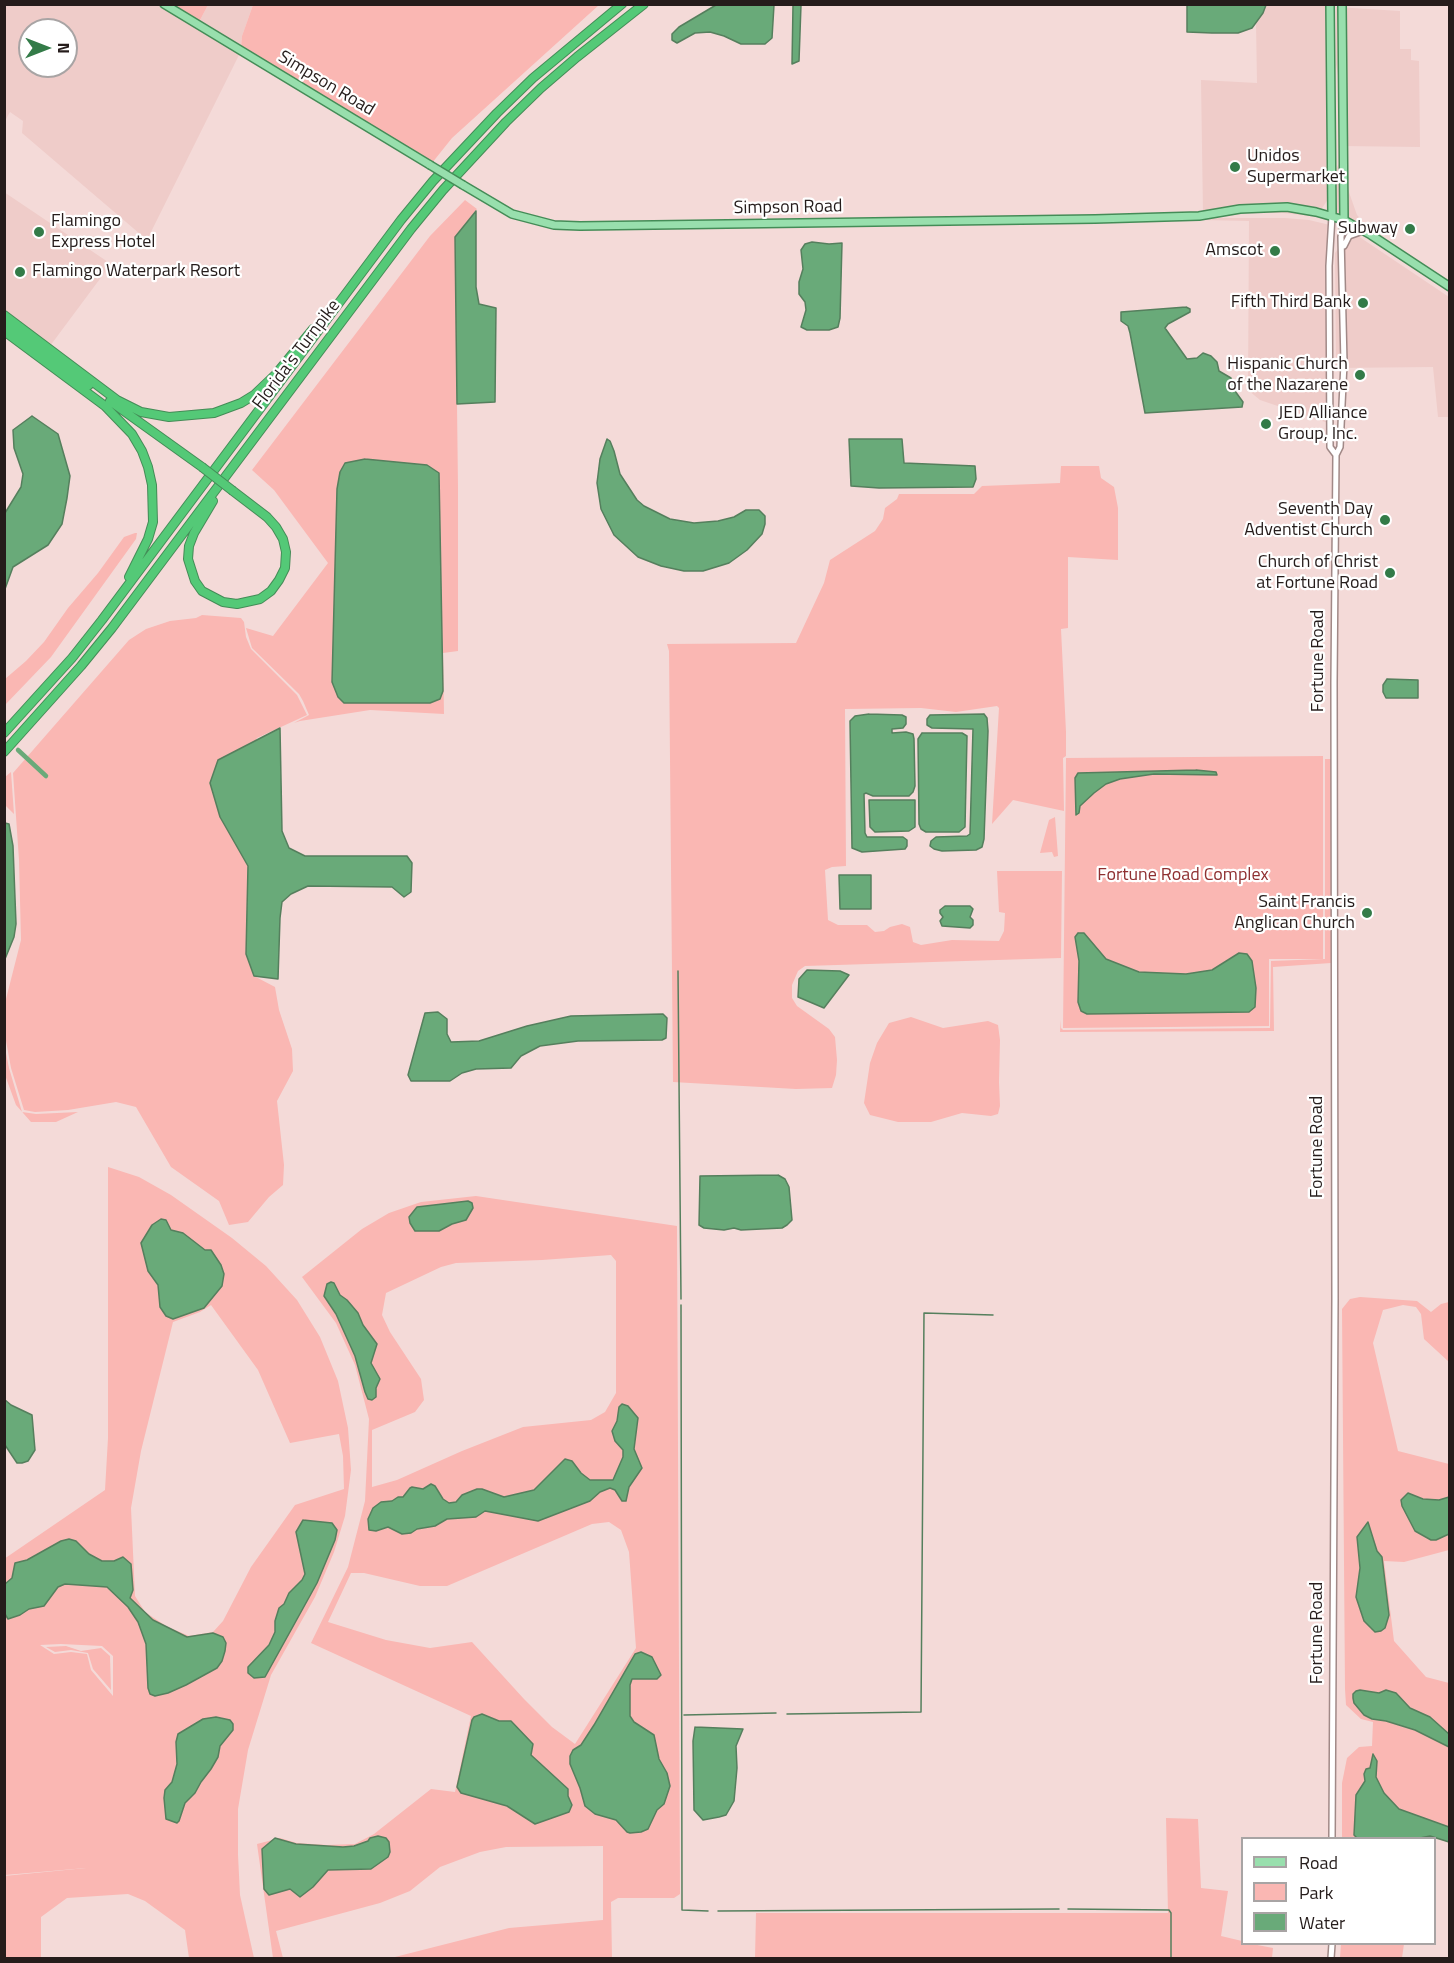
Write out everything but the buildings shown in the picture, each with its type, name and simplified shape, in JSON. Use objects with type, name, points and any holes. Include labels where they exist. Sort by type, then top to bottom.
[{"type":"highway","name":"Florida's Turnpike","points":[[4,733],[72,658],[102,620],[401,220],[466,145],[533,78],[622,4]]},
{"type":"highway","name":"Florida's Turnpike","points":[[4,752],[112,628],[411,229],[443,190],[541,88],[644,4]]},
{"type":"highway","points":[[4,315],[128,407],[154,415],[184,417],[227,410],[254,395],[276,374],[345,295]]},
{"type":"highway","points":[[4,324],[201,467],[233,491],[267,517],[276,527],[286,552],[285,568],[279,580],[271,591],[260,599],[237,604],[223,602],[202,591],[195,581],[188,559],[189,546],[194,533],[241,456]]},
{"type":"highway","points":[[4,331],[105,406],[120,420],[142,451],[152,485],[153,522],[140,558],[72,658]]},
{"type":"main road","name":"Simpson Road","points":[[164,4],[512,214],[554,225],[1095,219],[1199,216],[1267,206],[1301,208],[1344,220],[1449,287]]},
{"type":"main road","name":"Fortune Road","points":[[1329,4],[1332,216]]},
{"type":"main road","name":"Fortune Road","points":[[1342,4],[1344,220]]},
{"type":"street","name":"Fortune Road","points":[[1332,216],[1329,266],[1330,447],[1336,455]]},
{"type":"street","name":"Fortune Road","points":[[1332,1837],[1336,455],[1340,447],[1343,386],[1342,250],[1344,220]]},
{"type":"street","points":[[1342,250],[1349,236],[1364,231]]},
{"type":"shaded area","points":[[5,5],[159,5],[240,53],[147,240],[22,133],[23,121],[10,112],[5,121]]},
{"type":"shaded area","points":[[208,5],[253,5],[242,36],[241,47],[199,22]]},
{"type":"shaded area","points":[[1266,5],[1331,5],[1331,195],[1320,211],[1311,216],[1283,213],[1203,213],[1201,80],[1257,83],[1256,22]]},
{"type":"shaded area","points":[[1336,7],[1400,11],[1400,49],[1411,49],[1411,60],[1419,61],[1420,147],[1343,146],[1342,99],[1336,64]]},
{"type":"shaded area","points":[[1339,164],[1357,215],[1398,256],[1359,232],[1335,222],[1336,169]]},
{"type":"shaded area","points":[[4,192],[111,264],[50,346],[5,312]]},
{"type":"shaded area","points":[[1203,218],[1285,218],[1330,225],[1331,424],[1260,400],[1248,390],[1249,221],[1203,220]]},
{"type":"shaded area","points":[[1358,236],[1449,297],[1449,417],[1438,417],[1433,367],[1336,368],[1335,253],[1341,244]]},
{"type":"green space","points":[[168,5],[208,5],[199,22]]},
{"type":"green space","points":[[253,5],[599,5],[452,138],[432,163],[241,47],[242,36]]},
{"type":"green space","points":[[465,200],[477,209],[455,237],[458,651],[443,653],[444,714],[370,710],[294,723],[309,715],[303,701],[299,694],[252,648],[246,628],[273,636],[328,563],[274,490],[252,470],[430,236]],"holes":[[[365,459],[427,465],[439,473],[443,691],[344,703],[338,697],[332,682],[335,616]]]},
{"type":"green space","points":[[1061,466],[1099,466],[1101,478],[1114,487],[1118,508],[1118,560],[1068,557],[1068,628],[1061,629],[1066,732],[1066,756],[1063,758],[1064,811],[1013,800],[992,824],[999,708],[997,706],[956,712],[921,708],[845,709],[846,866],[825,870],[828,920],[838,925],[867,925],[875,932],[902,924],[910,927],[913,942],[921,945],[952,940],[999,941],[1004,931],[1005,913],[999,912],[997,871],[1062,871],[1061,958],[805,966],[798,971],[792,985],[792,998],[797,1006],[829,1029],[835,1037],[837,1060],[832,1088],[796,1089],[673,1082],[669,651],[667,644],[796,643],[824,583],[830,560],[875,531],[883,519],[885,508],[897,499],[899,494],[974,494],[982,486],[1060,483]]},
{"type":"green space","points":[[137,533],[136,539],[51,657],[5,705],[5,679],[44,642],[124,537]]},
{"type":"green space","points":[[202,615],[241,618],[251,649],[297,695],[307,715],[257,738],[220,817],[248,866],[246,954],[254,976],[275,987],[279,1010],[292,1049],[293,1071],[277,1101],[284,1165],[283,1185],[269,1197],[248,1222],[229,1225],[219,1201],[171,1167],[136,1107],[116,1102],[68,1110],[35,1112],[24,1110],[11,1068],[4,1030],[5,1003],[21,940],[19,860],[13,773],[129,640],[146,629],[170,621],[196,618]]},
{"type":"green space","name":"Fortune Road Complex","points":[[1323,756],[1323,959],[1269,959],[1269,1026],[1063,1028],[1066,758]]},
{"type":"green space","points":[[1325,759],[1331,759],[1331,963],[1273,967],[1274,1031],[1060,1032],[1061,1020],[1063,1030],[1270,1028],[1271,961],[1325,959]]},
{"type":"green space","points":[[11,772],[14,814],[5,805],[5,777]]},
{"type":"green space","points":[[1055,817],[1058,856],[1054,857],[1052,852],[1040,853],[1049,820]]},
{"type":"green space","points":[[911,1017],[943,1028],[988,1021],[998,1025],[1000,1106],[998,1114],[991,1116],[962,1113],[931,1122],[898,1122],[870,1115],[864,1103],[870,1063],[877,1043],[889,1023]]},
{"type":"green space","points":[[4,1043],[22,1112],[16,1105],[5,1075]]},
{"type":"green space","points":[[22,1112],[36,1114],[78,1112],[56,1122],[31,1122]]},
{"type":"green space","points":[[108,1167],[139,1177],[171,1195],[232,1238],[266,1266],[297,1300],[320,1337],[338,1381],[348,1428],[351,1470],[345,1516],[334,1552],[315,1597],[271,1675],[248,1750],[238,1809],[238,1855],[240,1895],[254,1958],[189,1958],[185,1930],[145,1901],[128,1894],[67,1898],[41,1917],[41,1958],[5,1958],[4,1876],[86,1868],[5,1875],[4,1559],[105,1490],[108,1438]],"holes":[[[211,1305],[258,1370],[290,1443],[339,1434],[343,1456],[344,1489],[295,1505],[251,1567],[223,1621],[213,1632],[189,1636],[166,1626],[145,1612],[135,1596],[131,1508],[141,1451],[173,1322],[200,1312]],[[40,1645],[102,1646],[113,1656],[113,1696],[91,1670],[87,1654],[71,1652],[54,1654]]]},
{"type":"green space","points":[[476,1196],[677,1226],[680,1894],[674,1898],[618,1898],[611,1902],[612,1958],[391,1958],[509,1928],[603,1920],[603,1846],[506,1847],[480,1852],[440,1867],[410,1891],[380,1903],[276,1931],[283,1958],[273,1958],[257,1844],[280,1838],[297,1843],[355,1844],[374,1834],[431,1789],[455,1792],[471,1716],[311,1643],[348,1567],[365,1501],[369,1419],[355,1365],[336,1323],[302,1277],[362,1229],[389,1213],[421,1202]],"holes":[[[611,1255],[616,1261],[616,1393],[605,1412],[591,1420],[523,1427],[397,1480],[372,1487],[372,1430],[415,1412],[424,1400],[421,1379],[390,1332],[382,1315],[386,1293],[441,1267],[456,1263]],[[609,1522],[621,1530],[629,1552],[636,1648],[575,1744],[552,1727],[472,1642],[430,1648],[386,1640],[328,1622],[351,1573],[364,1573],[420,1586],[447,1586],[592,1524]]]},
{"type":"green space","points":[[1360,1297],[1417,1301],[1431,1312],[1441,1304],[1449,1302],[1449,1362],[1424,1339],[1421,1314],[1416,1307],[1403,1305],[1383,1310],[1373,1343],[1398,1451],[1449,1464],[1449,1550],[1404,1562],[1384,1561],[1394,1641],[1426,1677],[1449,1683],[1449,1843],[1436,1837],[1342,1837],[1342,1783],[1347,1758],[1359,1747],[1372,1746],[1373,1722],[1361,1719],[1346,1705],[1345,1689],[1342,1309],[1350,1299]]},
{"type":"green space","points":[[66,1646],[81,1651],[101,1648],[110,1656],[111,1690],[93,1669],[88,1653],[71,1650],[55,1652],[46,1647]]},
{"type":"green space","points":[[1166,1818],[1198,1819],[1201,1888],[1228,1891],[1221,1936],[1241,1941],[1241,1945],[1273,1948],[1272,1958],[755,1958],[756,1913],[1168,1913]]},
{"type":"green space","points":[[1341,1945],[1404,1945],[1402,1958],[1340,1958]]},
{"type":"water","points":[[1187,4],[1266,5],[1252,28],[1238,33],[1212,33],[1187,32]]},
{"type":"water","points":[[716,5],[774,5],[772,38],[765,44],[741,44],[710,32],[695,33],[677,43],[672,40],[672,34],[679,27]]},
{"type":"water","points":[[793,5],[801,5],[799,61],[792,64]]},
{"type":"water","points":[[476,211],[476,287],[479,304],[496,308],[495,402],[457,404],[455,237]]},
{"type":"water","points":[[812,242],[842,243],[840,318],[838,327],[829,330],[807,330],[801,327],[806,310],[805,302],[799,294],[799,282],[803,269],[801,250],[805,244]]},
{"type":"water","points":[[1186,307],[1190,309],[1190,312],[1165,328],[1187,359],[1197,358],[1203,353],[1211,356],[1217,362],[1219,371],[1231,378],[1235,385],[1235,391],[1243,402],[1242,407],[1145,413],[1130,333],[1128,326],[1121,321],[1121,312]]},
{"type":"water","points":[[32,416],[58,434],[70,476],[67,498],[62,524],[48,545],[13,567],[5,589],[5,513],[21,487],[23,474],[14,448],[13,430]]},
{"type":"water","points":[[607,439],[614,451],[620,474],[637,500],[644,506],[670,519],[694,523],[718,521],[734,517],[746,510],[759,510],[765,516],[762,534],[747,550],[729,563],[703,571],[684,571],[661,566],[638,557],[614,535],[601,509],[597,483],[600,459]]},
{"type":"water","points":[[849,439],[902,439],[904,463],[975,466],[976,479],[973,487],[851,486]]},
{"type":"water","points":[[365,459],[427,465],[439,473],[443,691],[440,699],[430,703],[344,703],[338,697],[332,682],[337,489],[340,472],[345,463]]},
{"type":"water","points":[[1387,679],[1418,680],[1418,698],[1386,698],[1383,685]]},
{"type":"water","points":[[984,714],[987,718],[988,731],[982,847],[976,850],[942,851],[934,849],[930,846],[931,841],[936,837],[970,834],[973,729],[932,728],[927,725],[927,719],[930,715]]},
{"type":"water","points":[[902,715],[906,717],[906,724],[903,728],[892,729],[892,733],[913,734],[915,786],[913,792],[909,796],[864,794],[867,837],[903,837],[907,840],[905,849],[862,852],[852,848],[850,721],[855,716]]},
{"type":"water","points":[[280,728],[282,831],[289,848],[305,856],[407,856],[412,863],[411,892],[404,897],[392,887],[308,886],[291,894],[282,902],[278,979],[254,976],[246,954],[248,866],[220,817],[210,783],[218,760]]},
{"type":"water","points":[[922,733],[962,733],[967,736],[965,827],[959,832],[926,832],[919,824],[918,739]]},
{"type":"water","points":[[1196,770],[1216,772],[1217,775],[1154,774],[1120,779],[1106,784],[1094,793],[1080,806],[1079,813],[1076,815],[1075,778],[1078,773]]},
{"type":"water","points":[[869,800],[915,800],[915,827],[909,831],[875,832],[870,827]]},
{"type":"water","points":[[5,823],[9,824],[13,846],[16,924],[14,937],[5,959]]},
{"type":"water","points":[[839,875],[871,875],[871,909],[840,909]]},
{"type":"water","points":[[945,906],[970,906],[973,909],[970,917],[973,925],[970,928],[942,926],[940,921],[943,917],[940,910]]},
{"type":"water","points":[[1078,933],[1084,933],[1106,959],[1139,972],[1186,974],[1212,970],[1239,953],[1247,954],[1252,961],[1256,988],[1255,1007],[1249,1012],[1087,1014],[1081,1011],[1078,1002],[1079,961],[1075,937]]},
{"type":"water","points":[[807,970],[840,971],[849,975],[824,1008],[798,997],[799,979]]},
{"type":"water","points":[[438,1012],[447,1019],[447,1034],[451,1042],[479,1041],[527,1026],[571,1016],[663,1014],[667,1018],[666,1038],[662,1040],[578,1041],[540,1046],[521,1056],[511,1068],[476,1069],[462,1073],[450,1081],[411,1081],[408,1075],[425,1013]]},
{"type":"water","points":[[778,1175],[785,1179],[789,1187],[792,1220],[787,1225],[782,1228],[724,1230],[704,1228],[699,1225],[700,1176]]},
{"type":"water","points":[[468,1201],[472,1203],[473,1208],[466,1220],[439,1231],[415,1231],[410,1223],[409,1217],[417,1207]]},
{"type":"water","points":[[161,1219],[166,1220],[171,1230],[183,1233],[205,1250],[211,1250],[224,1274],[222,1286],[204,1308],[173,1319],[166,1316],[160,1307],[158,1285],[148,1271],[141,1243],[152,1225]]},
{"type":"water","points":[[331,1282],[358,1313],[363,1325],[377,1344],[371,1363],[380,1379],[376,1388],[376,1397],[372,1400],[368,1399],[365,1392],[355,1356],[336,1314],[324,1296],[327,1284]]},
{"type":"water","points":[[4,1399],[32,1415],[35,1450],[28,1461],[22,1463],[17,1463],[5,1445]]},
{"type":"water","points":[[622,1404],[628,1406],[638,1418],[634,1449],[642,1468],[629,1487],[626,1501],[622,1501],[615,1490],[610,1488],[600,1492],[590,1501],[538,1521],[485,1511],[476,1517],[447,1519],[435,1526],[417,1529],[411,1533],[402,1534],[388,1527],[376,1531],[369,1530],[368,1519],[373,1508],[381,1502],[403,1497],[412,1487],[423,1489],[431,1484],[449,1503],[456,1502],[462,1495],[477,1489],[504,1497],[534,1490],[565,1459],[572,1461],[590,1480],[613,1480],[623,1457],[623,1450],[615,1441],[612,1431]]},
{"type":"water","points":[[1408,1493],[1423,1499],[1439,1500],[1449,1497],[1449,1534],[1431,1540],[1415,1531],[1402,1506],[1401,1500]]},
{"type":"water","points":[[303,1520],[332,1523],[337,1530],[335,1540],[317,1583],[265,1677],[254,1678],[248,1673],[248,1667],[269,1645],[275,1632],[275,1621],[279,1608],[305,1574],[296,1532]]},
{"type":"water","points":[[1368,1522],[1377,1551],[1382,1557],[1389,1615],[1385,1628],[1375,1632],[1364,1621],[1356,1597],[1360,1568],[1357,1537]]},
{"type":"water","points":[[69,1539],[76,1541],[89,1554],[102,1561],[114,1561],[123,1557],[131,1564],[133,1590],[130,1598],[153,1620],[187,1637],[213,1633],[223,1637],[226,1643],[225,1651],[217,1668],[168,1693],[155,1696],[150,1694],[146,1644],[138,1622],[128,1607],[107,1587],[65,1584],[58,1587],[44,1606],[29,1609],[8,1619],[5,1614],[5,1584],[12,1578],[15,1563],[27,1560]]},
{"type":"water","points":[[641,1652],[652,1657],[661,1675],[657,1679],[632,1679],[630,1716],[634,1722],[654,1735],[659,1759],[667,1773],[670,1786],[664,1804],[657,1810],[648,1829],[630,1833],[616,1820],[595,1814],[585,1806],[570,1764],[570,1756],[573,1750],[581,1745],[594,1725],[635,1654]]},
{"type":"water","points":[[1360,1690],[1379,1693],[1386,1690],[1396,1693],[1410,1708],[1430,1717],[1449,1734],[1449,1747],[1415,1730],[1364,1715],[1354,1703],[1353,1698],[1353,1694]]},
{"type":"water","points":[[482,1714],[499,1721],[511,1721],[533,1744],[531,1755],[568,1789],[572,1805],[569,1812],[535,1824],[507,1806],[461,1793],[457,1787],[472,1720]]},
{"type":"water","points":[[216,1717],[230,1720],[233,1730],[220,1746],[218,1757],[211,1769],[195,1793],[185,1803],[179,1821],[177,1823],[166,1819],[165,1790],[172,1782],[177,1764],[178,1734],[203,1719]]},
{"type":"water","points":[[695,1727],[743,1729],[736,1746],[734,1801],[726,1815],[703,1820],[694,1810],[693,1741]]},
{"type":"water","points":[[1373,1754],[1377,1761],[1376,1777],[1384,1793],[1399,1809],[1449,1827],[1449,1842],[1430,1836],[1356,1837],[1354,1835],[1356,1795],[1365,1781],[1366,1769],[1370,1768]]},
{"type":"water","points":[[378,1836],[386,1838],[389,1842],[390,1852],[388,1857],[371,1869],[328,1870],[313,1887],[300,1897],[290,1889],[269,1895],[264,1889],[262,1849],[275,1838],[296,1844],[343,1847],[354,1846]]},
{"type":"waterway","points":[[18,750],[46,776]]},
{"type":"waterway","points":[[678,971],[681,1299]]},
{"type":"waterway","points":[[681,1305],[682,1910],[708,1911]]},
{"type":"waterway","points":[[787,1714],[921,1712],[924,1313],[993,1315]]},
{"type":"waterway","points":[[684,1715],[776,1713]]},
{"type":"waterway","points":[[718,1911],[1059,1909]]},
{"type":"waterway","points":[[1068,1909],[1169,1910],[1171,1913],[1171,1958]]},
{"type":"place","name":"Unidos Supermarket","points":[[1235,167]]},
{"type":"place","name":"Subway","points":[[1410,229]]},
{"type":"place","name":"Flamingo Express Hotel","points":[[39,232]]},
{"type":"place","name":"Amscot","points":[[1275,251]]},
{"type":"place","name":"Flamingo Waterpark Resort","points":[[20,272]]},
{"type":"place","name":"Fifth Third Bank","points":[[1363,303]]},
{"type":"place","name":"Hispanic Church of the Nazarene","points":[[1360,375]]},
{"type":"place","name":"JED Alliance Group, Inc.","points":[[1266,424]]},
{"type":"place","name":"Seventh Day Adventist Church","points":[[1385,520]]},
{"type":"place","name":"Church of Christ at Fortune Road","points":[[1390,573]]},
{"type":"place","name":"Saint Francis Anglican Church","points":[[1367,913]]}]
